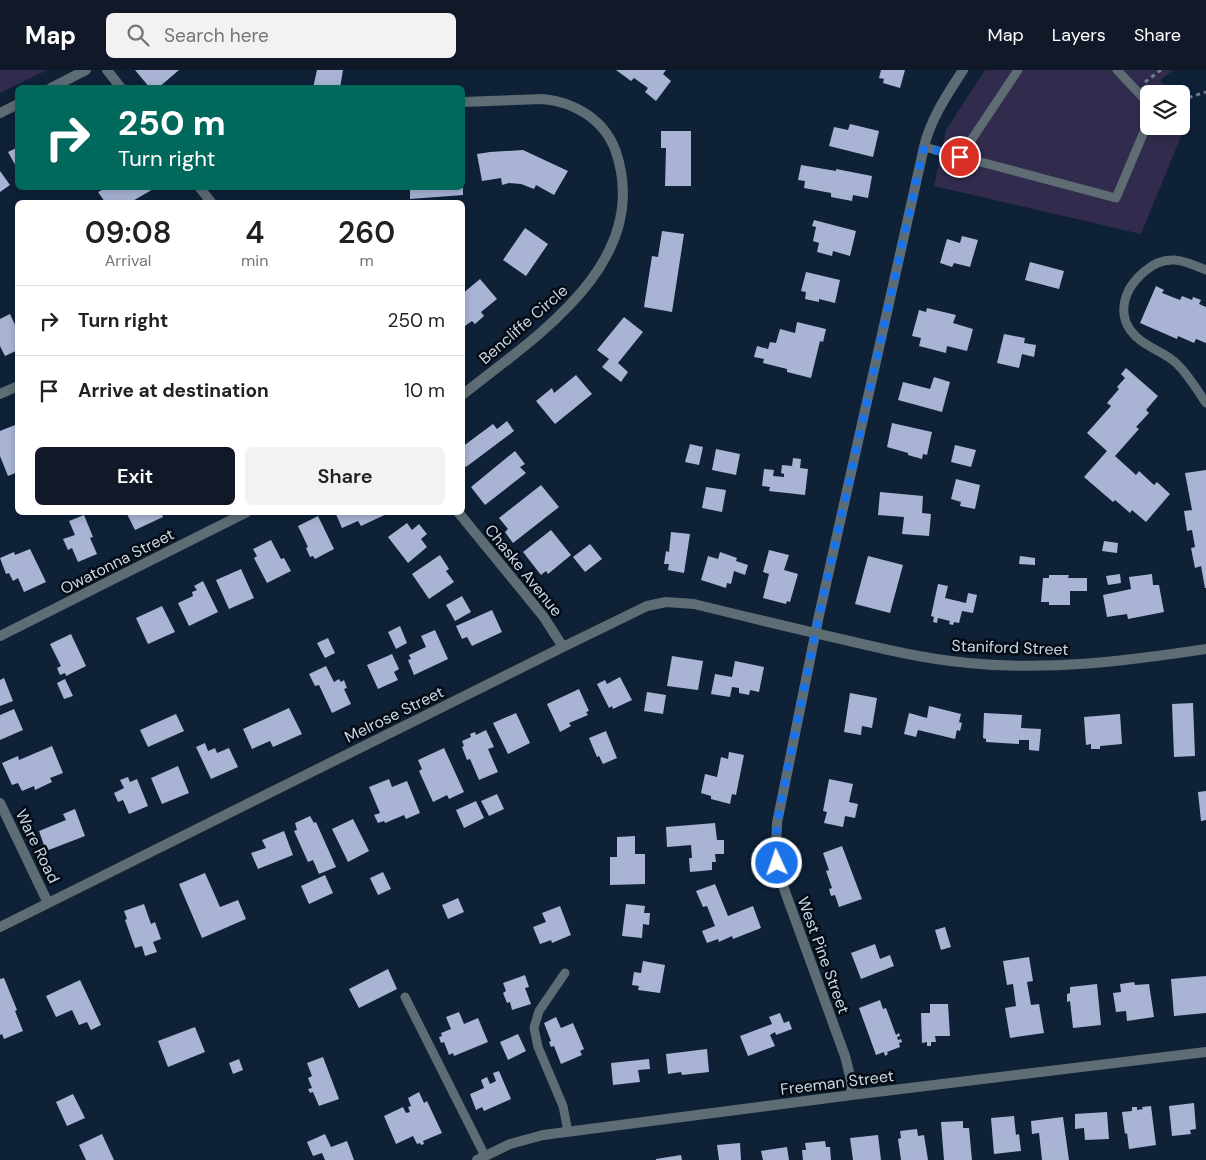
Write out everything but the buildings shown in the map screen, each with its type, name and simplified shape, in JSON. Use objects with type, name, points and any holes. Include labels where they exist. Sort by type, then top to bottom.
[{"type":"street","points":[[57,85],[86,70]]},
{"type":"street","points":[[107,70],[119,85]]},
{"type":"street","name":"West Pine Street","points":[[852,1095],[845,1056],[779,875],[776,850],[779,809],[815,633],[924,147],[937,111],[963,70]]},
{"type":"street","name":"Bencliffe Circle","points":[[465,102],[543,99],[555,100],[574,106],[594,120],[609,137],[618,160],[622,184],[622,207],[616,232],[606,258],[591,282],[557,318],[465,393]]},
{"type":"street","points":[[0,113],[15,106]]},
{"type":"street","points":[[202,190],[209,200]]},
{"type":"street","points":[[0,394],[15,387]]},
{"type":"street","name":"Owatonna Street","points":[[0,636],[241,515]]},
{"type":"street","name":"Chaske Avenue","points":[[460,515],[543,616],[563,647]]},
{"type":"street","name":"Melrose Street","points":[[0,927],[642,608],[666,602],[694,604],[815,633]]},
{"type":"street","name":"Staniford Street","points":[[815,633],[925,657],[986,664],[1051,665],[1104,662],[1206,648]]},
{"type":"street","name":"Ware Road","points":[[0,803],[48,903]]},
{"type":"street","name":"Freeman Street","points":[[481,1158],[526,1139],[568,1132],[1206,1052]]},
{"type":"lane","points":[[960,157],[1018,70]]},
{"type":"lane","points":[[1117,70],[1140,94]]},
{"type":"lane","points":[[924,147],[1116,198],[1143,135]]},
{"type":"lane","points":[[1206,270],[1177,260],[1164,260],[1157,263],[1135,281],[1124,301],[1125,314],[1134,334],[1180,367],[1206,403]]},
{"type":"lane","points":[[564,973],[539,1011],[534,1028],[538,1047],[563,1106],[568,1132]]},
{"type":"lane","points":[[405,997],[481,1158]]},
{"type":"path","points":[[1190,97],[1206,92]]},
{"type":"shaded area","points":[[0,70],[47,70],[15,85],[0,93]]},
{"type":"shaded area","points":[[985,70],[1173,70],[1160,80],[1165,85],[1140,85],[1140,135],[1182,135],[1141,234],[934,186],[946,130]]},
{"type":"route","points":[[777,863],[776,837],[779,809],[818,620],[924,147],[960,157]]}]
